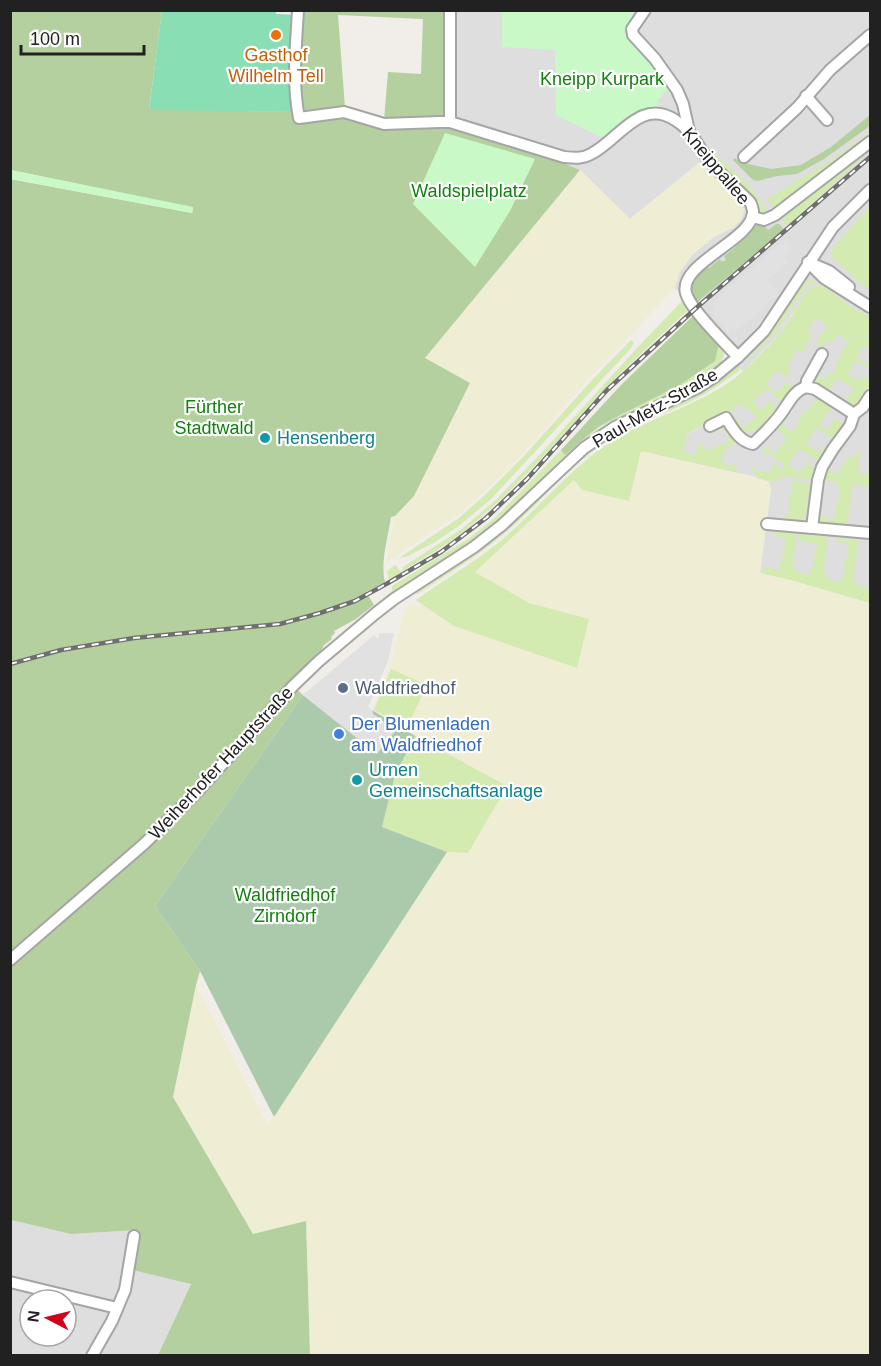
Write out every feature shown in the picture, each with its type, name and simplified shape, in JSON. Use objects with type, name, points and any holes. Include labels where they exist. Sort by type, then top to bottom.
[{"type":"street","points":[[298,10],[294,74],[299,118],[344,112],[384,124],[450,122],[450,10]]},
{"type":"street","points":[[645,10],[632,28],[633,34],[655,59],[677,90],[683,104],[689,131]]},
{"type":"street","points":[[744,157],[797,108],[830,70],[870,35]]},
{"type":"street","points":[[806,96],[827,120]]},
{"type":"street","name":"Kneippallee","points":[[450,122],[564,157],[579,159],[592,154],[642,116],[651,114],[668,116],[676,120],[689,131],[708,159],[750,202],[753,210],[752,217],[746,226],[698,265],[689,276],[685,286],[686,294],[695,309],[738,357]]},
{"type":"street","name":"Kneippallee","points":[[752,217],[764,220],[775,215],[870,142]]},
{"type":"street","name":"Paul-Metz-Straße","points":[[376,613],[474,547],[502,525],[584,448],[615,427],[697,388],[738,357],[764,331],[833,227],[870,190]]},
{"type":"street","points":[[808,262],[829,271],[870,305]]},
{"type":"street","points":[[806,387],[822,354]]},
{"type":"street","points":[[710,426],[726,418],[739,437],[746,443],[753,444],[768,430],[796,392],[806,387],[815,389],[854,414]]},
{"type":"street","points":[[812,528],[818,480],[826,460],[850,426],[854,414],[863,407],[870,396]]},
{"type":"street","points":[[767,524],[870,533]]},
{"type":"street","name":"Weiherhofer Hauptstraße","points":[[10,960],[144,844],[198,791],[293,686],[376,613]]},
{"type":"street","points":[[92,1356],[112,1321],[125,1290],[134,1236]]},
{"type":"street","points":[[10,1282],[117,1308]]},
{"type":"shaded area","points":[[448,11],[870,11],[870,603],[760,573],[771,489],[756,477],[664,456],[667,444],[727,414],[814,313],[869,314],[856,310],[823,286],[808,290],[779,334],[743,372],[689,309],[675,288],[679,273],[692,255],[716,235],[734,227],[701,162],[630,219],[580,170],[447,127]]},
{"type":"shaded area","points":[[785,239],[793,249],[783,257],[788,262],[767,280],[779,294],[735,332],[731,327],[727,331],[711,312],[716,307],[712,302]]},
{"type":"shaded area","name":"Waldfriedhof","points":[[379,633],[394,633],[388,661],[368,707],[373,714],[396,730],[377,754],[303,695],[374,635],[378,639]]},
{"type":"shaded area","points":[[11,1220],[71,1234],[138,1230],[191,1283],[158,1355],[11,1356]]},
{"type":"green space","name":"Fürther Stadtwald","points":[[11,10],[162,11],[149,109],[291,112],[299,11],[448,11],[447,127],[580,170],[425,358],[470,383],[414,496],[395,516],[391,517],[384,558],[385,582],[366,592],[374,605],[356,619],[334,631],[332,639],[324,645],[319,655],[290,683],[303,695],[155,906],[200,971],[173,1097],[253,1234],[306,1221],[310,1355],[158,1355],[191,1284],[133,1270],[138,1230],[71,1234],[11,1220],[10,179],[192,213],[193,208],[11,170]],"holes":[[[338,15],[423,19],[421,74],[388,72],[384,120],[345,108]]]},
{"type":"green space","points":[[276,10],[276,14],[299,15],[291,112],[149,110],[162,11]]},
{"type":"green space","name":"Kneipp Kurpark","points":[[502,11],[635,11],[632,15],[634,18],[624,32],[668,89],[656,102],[660,107],[636,113],[603,138],[556,115],[555,50],[502,47]]},
{"type":"green space","points":[[870,115],[870,125],[867,128],[824,159],[797,174],[757,181],[753,180],[733,160],[735,158],[739,162],[771,169],[801,165],[831,147]]},
{"type":"green space","points":[[870,132],[870,139],[776,211],[767,199],[828,162]]},
{"type":"green space","name":"Waldspielplatz","points":[[445,133],[535,159],[510,211],[475,267],[413,204]]},
{"type":"green space","points":[[870,144],[870,151],[787,227],[779,215]]},
{"type":"green space","points":[[708,150],[748,184],[771,215],[757,216]]},
{"type":"green space","points":[[701,161],[745,209],[741,220],[734,227],[712,238],[692,255],[679,273],[675,288],[595,372],[507,471],[457,515],[386,563],[394,517],[414,496],[470,384],[425,358],[580,170],[630,219]]},
{"type":"green space","points":[[11,170],[193,207],[192,213],[11,179]]},
{"type":"green space","points":[[870,207],[870,291],[832,258],[832,250]]},
{"type":"green space","points":[[758,224],[765,226],[768,230],[779,224],[784,230],[696,303],[690,289],[693,279],[703,268],[708,266],[709,268],[720,259],[722,262],[726,260],[724,256]]},
{"type":"green space","points":[[814,279],[820,280],[805,288],[776,332],[747,362],[746,360],[775,327],[797,293]]},
{"type":"green space","points":[[823,286],[856,310],[870,315],[868,328],[870,330],[867,336],[870,344],[868,348],[863,346],[856,357],[868,365],[870,360],[870,369],[856,361],[847,374],[859,381],[862,376],[870,381],[867,393],[859,404],[852,409],[835,398],[837,394],[847,399],[854,388],[837,378],[827,393],[815,385],[812,375],[814,373],[826,380],[837,366],[835,365],[848,341],[838,334],[832,343],[828,340],[823,348],[816,343],[827,325],[816,318],[807,331],[812,335],[804,347],[806,348],[804,352],[796,350],[788,365],[790,370],[787,378],[778,370],[766,383],[776,392],[786,381],[793,389],[783,403],[767,389],[753,401],[761,410],[770,401],[779,409],[762,427],[741,435],[731,421],[735,417],[744,427],[756,418],[741,403],[727,414],[686,434],[683,451],[695,455],[700,441],[705,451],[730,441],[719,424],[722,422],[738,442],[725,449],[726,452],[721,456],[726,467],[733,463],[739,473],[641,451],[629,501],[582,490],[574,480],[475,572],[529,603],[589,619],[577,668],[454,626],[416,600],[502,540],[571,474],[609,443],[640,426],[702,398],[734,379],[772,342],[808,289]]},
{"type":"green space","points":[[684,301],[689,309],[617,377],[534,467],[502,498],[450,542],[389,580],[387,572],[393,566],[396,565],[402,571],[403,567],[463,528],[496,500],[638,347]]},
{"type":"green space","points":[[694,315],[719,343],[715,361],[678,386],[597,428],[565,455],[561,450],[622,384]]},
{"type":"green space","points":[[631,340],[634,342],[631,348],[491,499],[435,542],[408,556],[399,558],[459,518],[485,495]]},
{"type":"green space","points":[[719,343],[724,354],[721,364],[696,381],[608,426],[567,456],[500,521],[380,602],[392,591],[392,586],[468,539],[496,517],[561,450],[565,454]]},
{"type":"green space","points":[[738,366],[739,371],[704,394],[606,442],[572,468],[495,541],[416,595],[417,592],[482,547],[584,454],[613,433],[695,395]]},
{"type":"green space","points":[[818,396],[833,407],[819,425],[827,430],[835,418],[847,426],[835,441],[817,428],[806,443],[817,451],[831,447],[822,464],[799,449],[789,464],[800,473],[810,460],[812,462],[809,466],[818,472],[816,480],[781,476],[778,481],[768,481],[756,477],[751,468],[753,467],[760,472],[762,470],[768,473],[774,464],[781,469],[784,465],[768,452],[764,457],[766,447],[775,453],[787,437],[773,427],[783,416],[787,418],[782,425],[792,432],[806,409],[808,410]]},
{"type":"green space","points":[[641,451],[768,481],[771,488],[760,573],[870,603],[870,1355],[310,1355],[306,1221],[253,1234],[173,1097],[196,985],[267,1124],[447,852],[468,853],[507,786],[372,710],[391,662],[405,608],[412,604],[420,608],[422,604],[454,626],[589,619],[529,603],[475,572],[575,480]]},
{"type":"green space","points":[[859,451],[862,453],[857,462],[860,465],[857,472],[866,476],[870,467],[870,487],[853,484],[847,526],[818,523],[817,514],[823,515],[823,518],[836,519],[836,503],[838,503],[840,487],[837,487],[838,482],[820,480],[827,462],[832,465],[829,470],[837,475],[850,455],[854,458]]},
{"type":"green space","points":[[792,481],[810,483],[806,516],[802,522],[784,521],[785,516],[788,516]]},
{"type":"green space","points":[[775,530],[797,534],[793,564],[797,573],[809,575],[813,567],[817,544],[799,540],[799,534],[828,537],[824,571],[828,580],[840,582],[844,575],[848,544],[836,541],[836,538],[859,540],[853,578],[857,585],[870,589],[870,603],[760,573],[767,567],[779,570],[780,562],[782,562],[786,539],[774,536]]},
{"type":"green space","points":[[391,669],[427,685],[407,727],[374,710]]},
{"type":"green space","name":"Waldfriedhof Zirndorf","points":[[303,695],[377,754],[372,710],[415,736],[395,775],[382,827],[447,852],[274,1117],[200,971],[155,906]]},
{"type":"green space","points":[[415,736],[507,786],[468,853],[447,852],[382,827],[395,775]]},
{"type":"railway","points":[[10,664],[61,650],[134,638],[280,624],[355,601],[441,552],[486,518],[527,479],[607,390],[695,309],[870,157]]},
{"type":"place","name":"Gasthof Wilhelm Tell","points":[[276,35]]},
{"type":"place","name":"Hensenberg","points":[[265,438]]},
{"type":"place","name":"Waldfriedhof","points":[[343,688]]},
{"type":"place","name":"Der Blumenladen am Waldfriedhof","points":[[339,734]]},
{"type":"place","name":"Urnen Gemeinschaftsanlage","points":[[357,780]]}]
